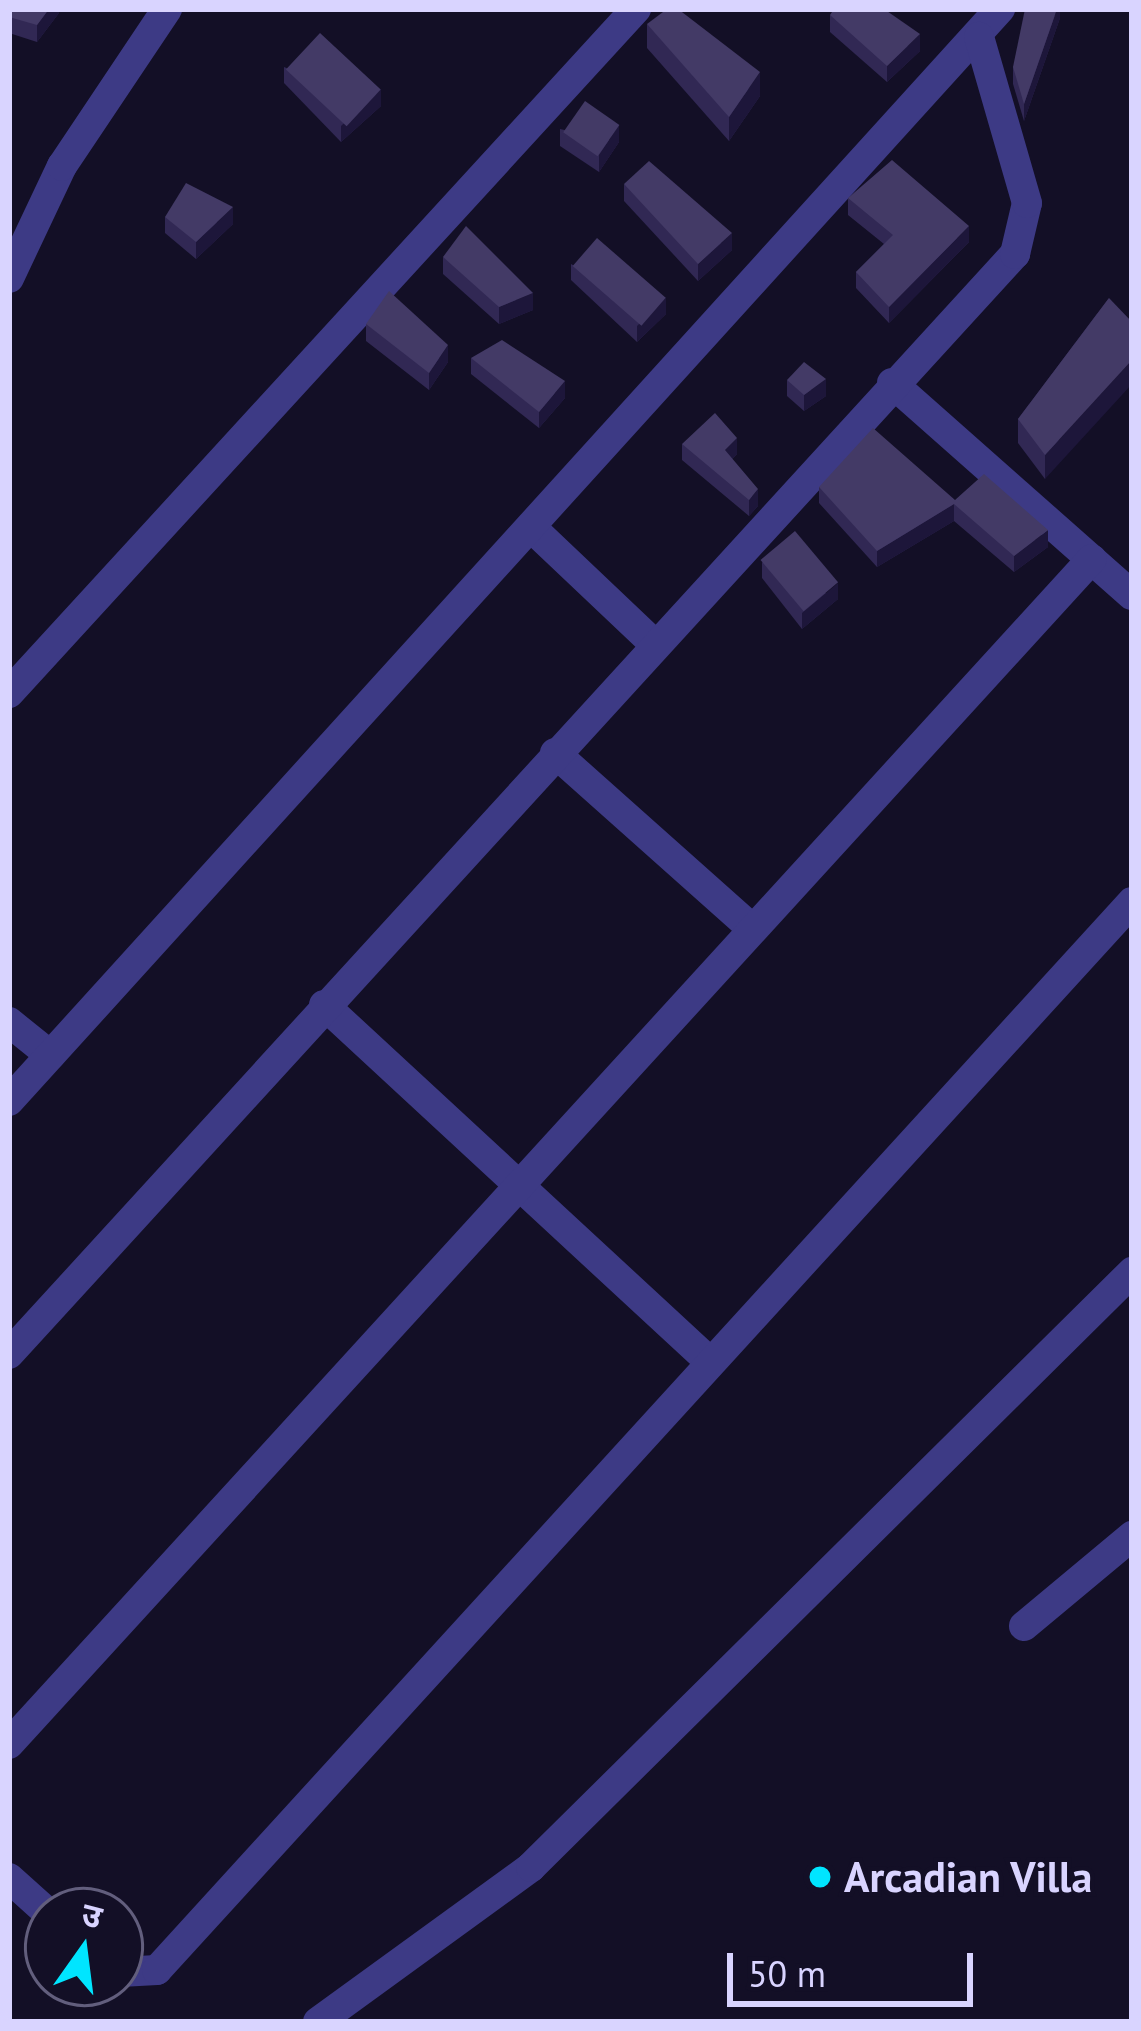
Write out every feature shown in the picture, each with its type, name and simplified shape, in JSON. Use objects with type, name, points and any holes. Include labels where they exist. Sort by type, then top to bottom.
[{"type":"street","points":[[9,278],[62,166],[166,9]]},
{"type":"street","points":[[9,693],[635,9]]},
{"type":"street","points":[[9,1101],[1000,9]]},
{"type":"street","points":[[9,1354],[1026,239],[1027,203],[979,37]]},
{"type":"street","points":[[892,382],[1132,595]]},
{"type":"street","points":[[532,528],[653,643]]},
{"type":"street","points":[[9,1744],[749,926],[1092,559]]},
{"type":"street","points":[[555,753],[749,926]]},
{"type":"street","points":[[144,1971],[157,1970],[1132,902]]},
{"type":"street","points":[[324,1005],[709,1361]]},
{"type":"street","points":[[9,1022],[50,1055]]},
{"type":"street","points":[[318,2022],[531,1867],[1132,1271]]},
{"type":"street","points":[[1024,1626],[1132,1536]]},
{"type":"building","points":[[9,9],[49,9],[37,25],[9,17]]},
{"type":"building","points":[[667,9],[678,9],[760,72],[729,117],[647,24]]},
{"type":"building","points":[[834,9],[884,9],[920,34],[887,66],[830,15]]},
{"type":"building","points":[[1025,9],[1057,9],[1024,104],[1013,67]]},
{"type":"building","points":[[320,33],[381,90],[347,126],[286,70]]},
{"type":"building","points":[[585,101],[619,125],[598,156],[563,132]]},
{"type":"building","points":[[892,160],[969,226],[889,307],[856,272],[893,235],[848,198]]},
{"type":"building","points":[[649,161],[732,233],[698,264],[624,184]]},
{"type":"building","points":[[186,183],[233,207],[196,242],[165,217]]},
{"type":"building","points":[[466,226],[533,293],[499,307],[443,257]]},
{"type":"building","points":[[597,238],[666,298],[641,326],[573,266]]},
{"type":"building","points":[[389,291],[448,345],[429,373],[366,324]]},
{"type":"building","points":[[1109,298],[1132,322],[1132,360],[1045,455],[1018,419]]},
{"type":"building","points":[[502,340],[565,381],[539,412],[471,358]]},
{"type":"building","points":[[804,362],[826,379],[804,395],[787,380]]},
{"type":"building","points":[[715,413],[737,438],[725,450],[758,489],[749,500],[682,444]]},
{"type":"building","points":[[873,428],[955,500],[984,474],[1048,530],[1014,556],[954,504],[877,551],[819,487]]},
{"type":"building","points":[[795,531],[838,582],[804,611],[761,560]]},
{"type":"place","name":"Arcadian Villa","points":[[820,1877]]}]
